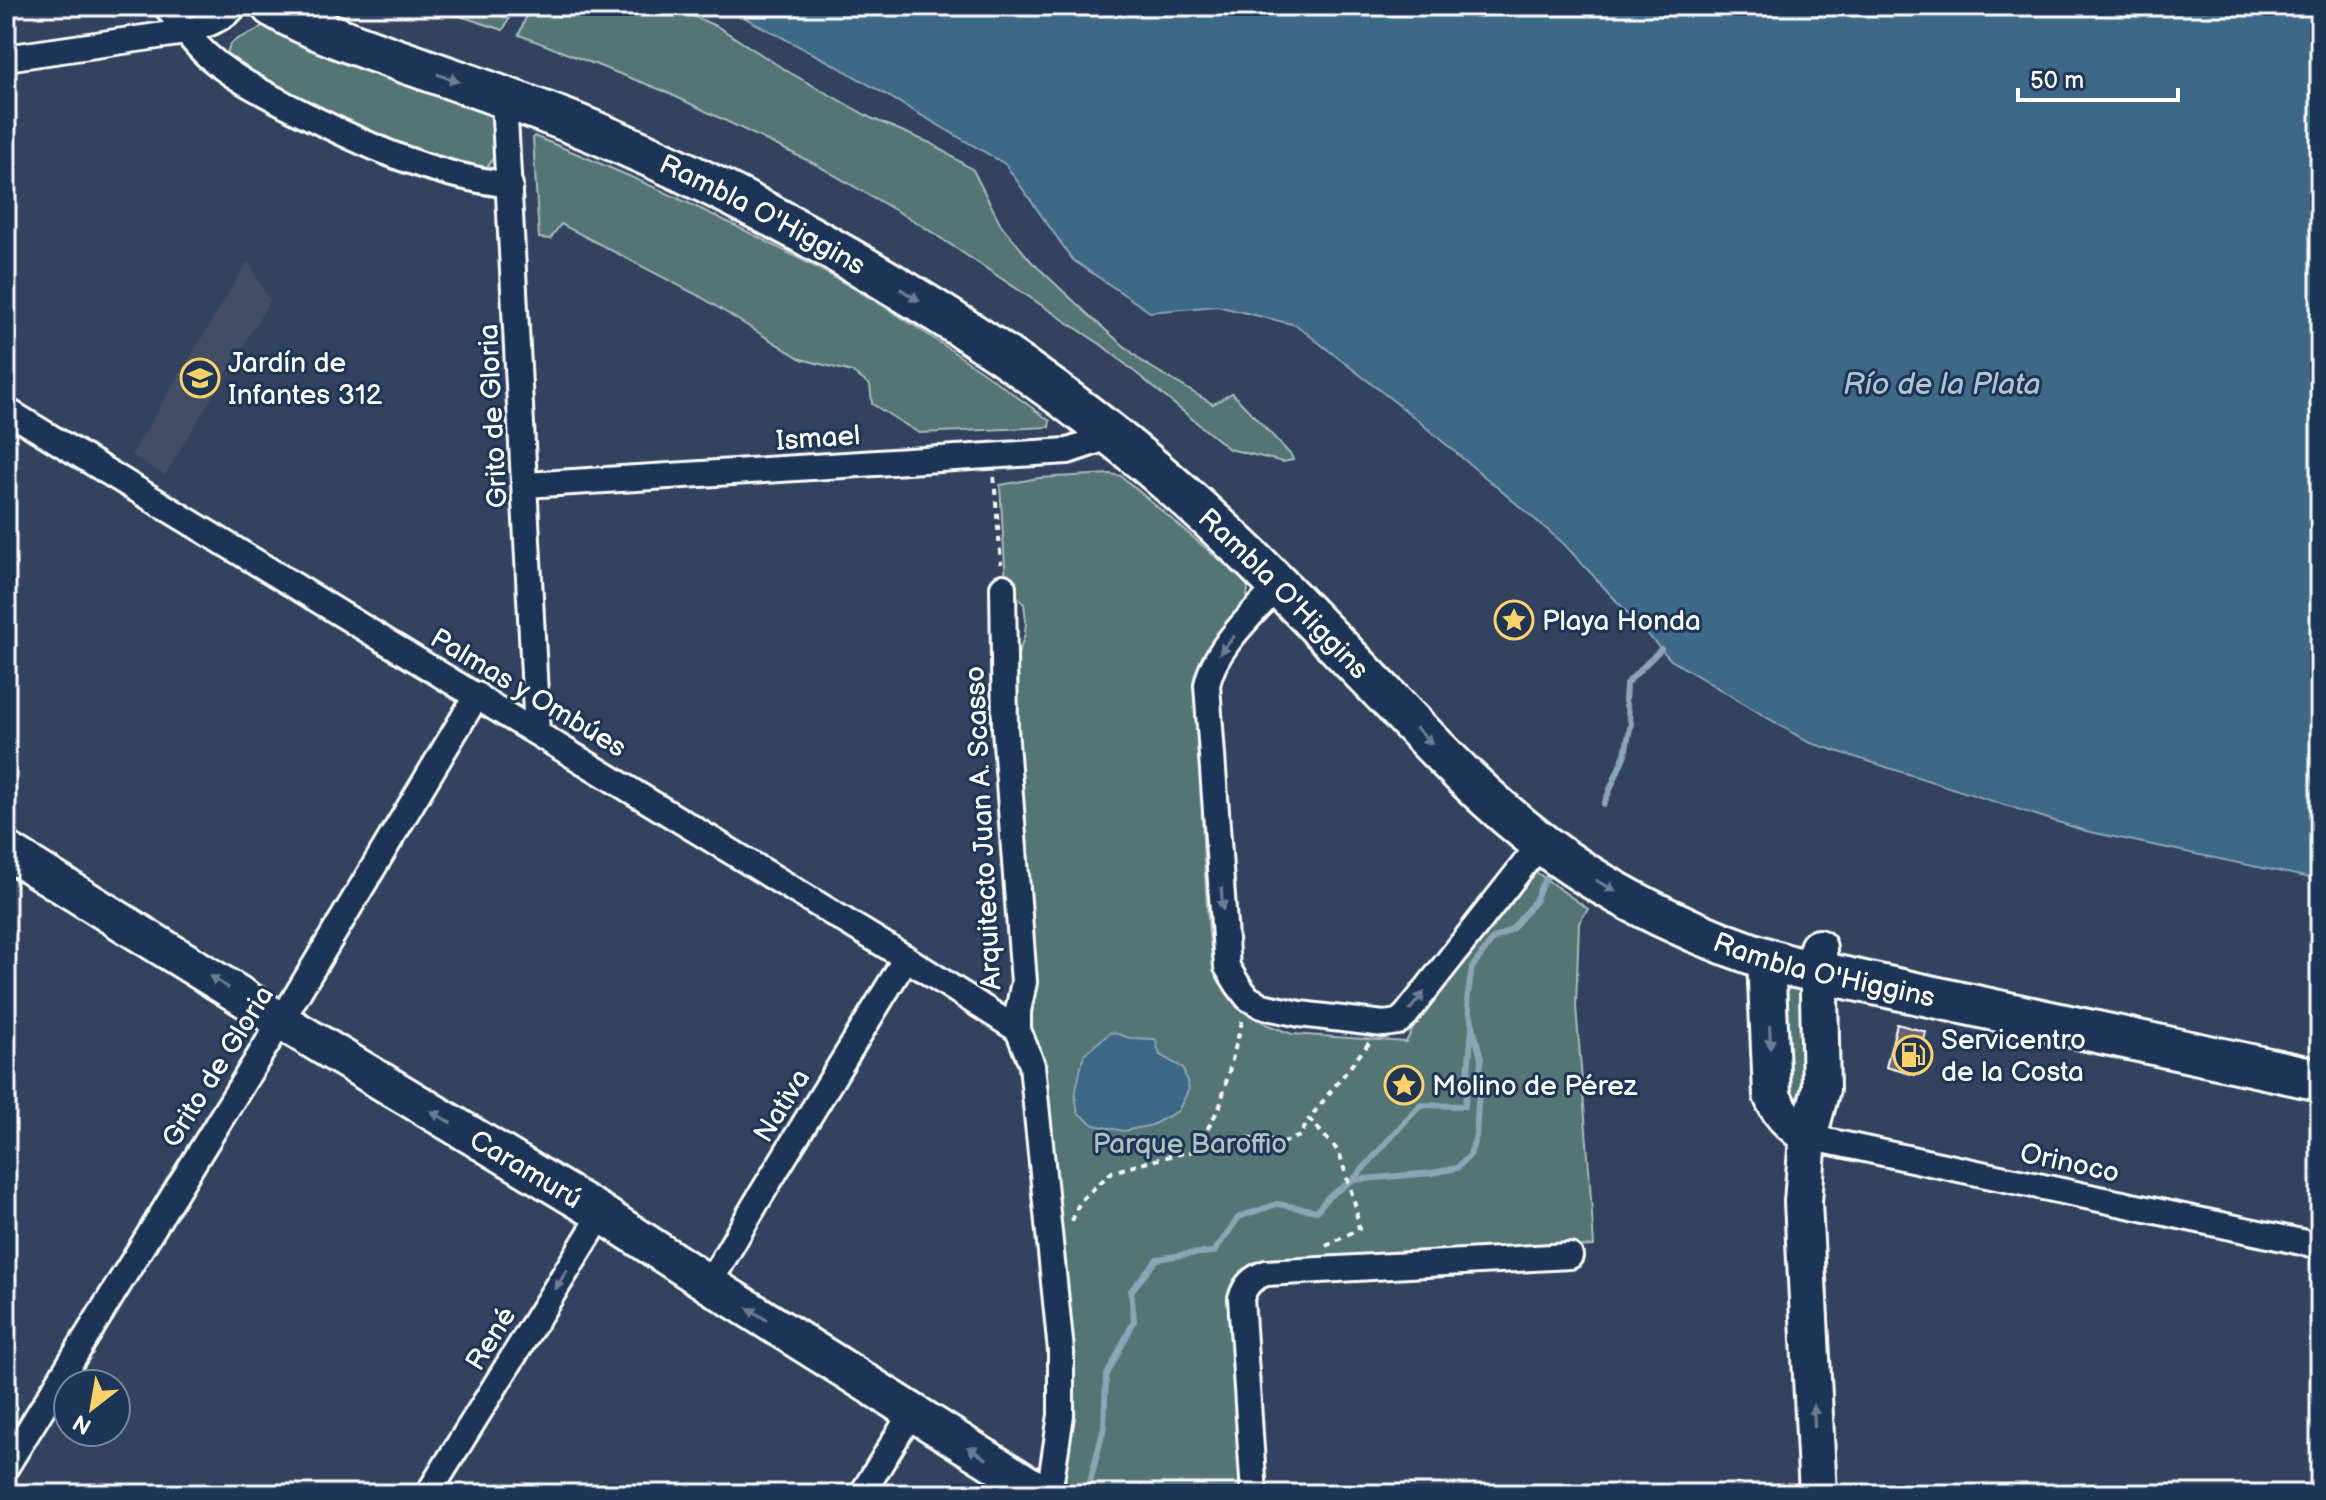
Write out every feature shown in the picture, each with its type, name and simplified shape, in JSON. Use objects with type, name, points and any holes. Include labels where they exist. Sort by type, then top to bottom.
[{"type":"main road","name":"Rambla O'Higgins","points":[[272,6],[306,25],[630,148],[713,187],[870,271],[970,333],[1112,436],[1194,505],[1278,586],[1447,760],[1507,815],[1541,843],[1629,899],[1696,931],[1766,959],[1818,960],[2320,1054]]},
{"type":"main road","name":"Rambla O'Higgins","points":[[329,6],[589,102],[740,171],[941,283],[1033,344],[1138,423],[1226,498],[1519,791],[1591,847],[1642,877],[1706,907],[1785,938],[1818,960],[2320,1080]]},
{"type":"main road","name":"Caramurú","points":[[6,850],[281,1021],[602,1214],[1046,1494]]},
{"type":"main road","points":[[1766,959],[1772,1095],[1776,1107],[1808,1137]]},
{"type":"main road","points":[[1818,960],[1821,1089],[1808,1137],[1803,1202],[1818,1494]]},
{"type":"street","points":[[166,6],[211,59],[237,77],[347,136],[435,171],[510,185]]},
{"type":"street","points":[[6,58],[185,32],[206,25],[235,6]]},
{"type":"street","name":"Grito de Gloria","points":[[504,98],[537,732]]},
{"type":"street","name":"Palmas y Ombúes","points":[[6,410],[477,695],[1018,1030]]},
{"type":"street","name":"Ismael","points":[[525,485],[1068,451],[1112,436]]},
{"type":"street","points":[[1278,586],[1217,656],[1207,685],[1227,967],[1248,998],[1278,1010],[1384,1024],[1398,1022],[1541,843]]},
{"type":"street","name":"Arquitecto Juan A. Scasso","points":[[1003,587],[1005,729],[1024,982],[1018,1030],[1032,1065],[1061,1351],[1061,1415],[1046,1494]]},
{"type":"street","name":"Grito de Gloria","points":[[6,1467],[281,1021],[477,695]]},
{"type":"street","name":"Nativa","points":[[709,1284],[906,958]]},
{"type":"street","name":"Orinoco","points":[[1808,1137],[2320,1246]]},
{"type":"street","name":"René","points":[[428,1494],[602,1214]]},
{"type":"street","points":[[1254,1494],[1241,1298],[1251,1280],[1266,1273],[1570,1256]]},
{"type":"street","points":[[862,1494],[912,1412]]},
{"type":"path","points":[[993,456],[1003,587]]},
{"type":"path","points":[[1196,1150],[1220,1106],[1248,998]]},
{"type":"path","points":[[1071,1223],[1080,1201],[1112,1172],[1256,1137],[1284,1142],[1300,1136],[1309,1119],[1384,1024]]},
{"type":"path","points":[[1309,1119],[1339,1152],[1355,1204],[1359,1229],[1321,1249]]},
{"type":"shaded area","name":"Jardín de Infantes 312","points":[[248,261],[270,301],[165,475],[131,455]]},
{"type":"green space","points":[[429,6],[489,6],[488,9],[509,19],[503,30]]},
{"type":"green space","points":[[528,6],[670,6],[718,27],[787,71],[871,118],[930,143],[973,170],[1001,225],[1031,261],[1094,320],[1144,363],[1213,404],[1232,393],[1293,460],[1283,462],[1229,449],[1103,346],[921,225],[815,164],[664,91],[519,35]]},
{"type":"green space","points":[[270,20],[488,111],[495,142],[489,165],[483,170],[383,141],[287,96],[228,59],[231,44]]},
{"type":"green space","points":[[534,136],[696,207],[853,288],[978,369],[1050,421],[1049,427],[919,433],[872,404],[870,385],[852,372],[801,359],[701,297],[561,224],[550,239],[539,238]]},
{"type":"green space","name":"Parque Baroffio","points":[[1121,476],[1248,587],[1246,607],[1199,666],[1203,845],[1209,936],[1214,966],[1225,990],[1244,1011],[1292,1034],[1406,1042],[1439,986],[1533,870],[1588,909],[1579,923],[1576,1006],[1594,1246],[1267,1263],[1231,1297],[1241,1494],[1067,1494],[1056,1488],[1038,1055],[1025,1005],[1014,667],[1026,621],[1024,604],[1006,584],[1000,485],[1039,478]]},
{"type":"green space","points":[[1785,981],[1805,985],[1813,1089],[1797,1102],[1789,1102]]},
{"type":"water","name":"Río de la Plata","points":[[722,6],[2320,6],[2320,880],[2086,831],[1808,742],[1671,660],[1563,543],[1409,413],[1296,325],[1217,306],[1150,312],[1073,260],[1005,164],[833,64]]},
{"type":"water","points":[[1111,1032],[1130,1038],[1155,1039],[1160,1055],[1183,1068],[1189,1089],[1178,1111],[1152,1125],[1124,1131],[1094,1125],[1078,1113],[1075,1094],[1084,1054]]},
{"type":"building","points":[[1897,1024],[1926,1032],[1915,1075],[1886,1067]]},
{"type":"waterway","points":[[1604,804],[1625,754],[1631,723],[1625,701],[1626,684],[1661,649]]},
{"type":"waterway","points":[[1087,1494],[1104,1427],[1106,1377],[1134,1321],[1131,1291],[1157,1259],[1214,1252],[1239,1217],[1277,1204],[1317,1211],[1328,1197],[1353,1180],[1457,1168],[1470,1155],[1476,1136],[1481,1059],[1467,1001],[1472,968],[1492,940],[1512,929],[1535,901],[1550,873]]},
{"type":"waterway","points":[[1353,1180],[1420,1105],[1465,1106],[1472,1028]]},
{"type":"place","name":"Jardín de Infantes 312","points":[[200,378]]},
{"type":"place","name":"Playa Honda","points":[[1514,620]]},
{"type":"place","name":"Servicentro de la Costa","points":[[1913,1055]]},
{"type":"place","name":"Molino de Pérez","points":[[1404,1085]]}]
